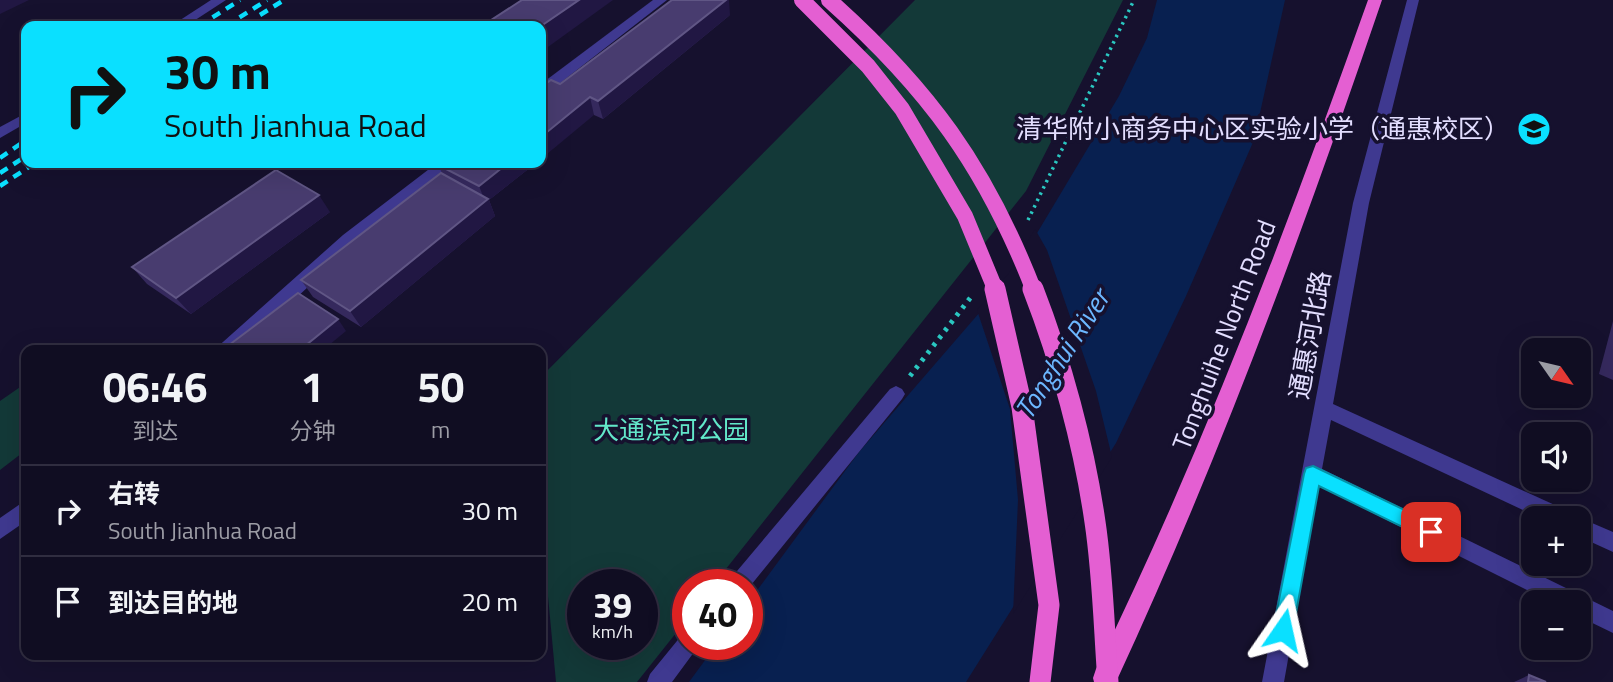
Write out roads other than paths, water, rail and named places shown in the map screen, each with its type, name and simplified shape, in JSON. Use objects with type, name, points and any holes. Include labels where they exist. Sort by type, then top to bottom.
[{"type":"highway","points":[[802,0],[868,66],[902,109],[965,216],[993,279],[1022,407],[1049,605],[1040,682]]},
{"type":"highway","points":[[829,0],[887,52],[948,121],[992,193],[1030,274],[1066,383],[1095,518],[1105,682]]},
{"type":"highway","name":"Tonghuihe North Road","points":[[1105,682],[1196,480],[1334,119],[1374,0]]},
{"type":"street","points":[[185,21],[220,0]]},
{"type":"street","points":[[546,87],[661,0]]},
{"type":"street","name":"通惠河北路","points":[[1273,682],[1361,203],[1413,0]]},
{"type":"street","points":[[1,131],[21,120]]},
{"type":"street","points":[[229,345],[274,309],[349,239],[441,168]]},
{"type":"street","points":[[750,569],[896,394]]},
{"type":"street","points":[[1324,408],[1535,506]]},
{"type":"street","points":[[1313,474],[1549,590]]},
{"type":"street","points":[[0,530],[21,513]]},
{"type":"street","points":[[1591,532],[1613,542]]},
{"type":"street","points":[[1591,611],[1613,622]]},
{"type":"street","points":[[658,682],[676,660]]},
{"type":"water","name":"Tonghui River","points":[[1157,0],[1285,0],[1254,140],[1186,296],[1116,443],[966,682],[689,682],[705,660],[763,660],[763,582],[859,452],[1012,275],[1119,96],[1147,38]]},
{"type":"railway","points":[[207,21],[240,0]]},
{"type":"railway","points":[[234,21],[267,0]]},
{"type":"railway","points":[[260,15],[284,0]]},
{"type":"railway","points":[[0,158],[21,143]]},
{"type":"railway","points":[[0,173],[21,159]]},
{"type":"railway","points":[[0,186],[27,168]]},
{"type":"place","name":"清华附小商务中心区实验小学（通惠校区）","points":[[1534,129]]},
{"type":"park label","name":"大通滨河公园","points":[[671,430]]}]
